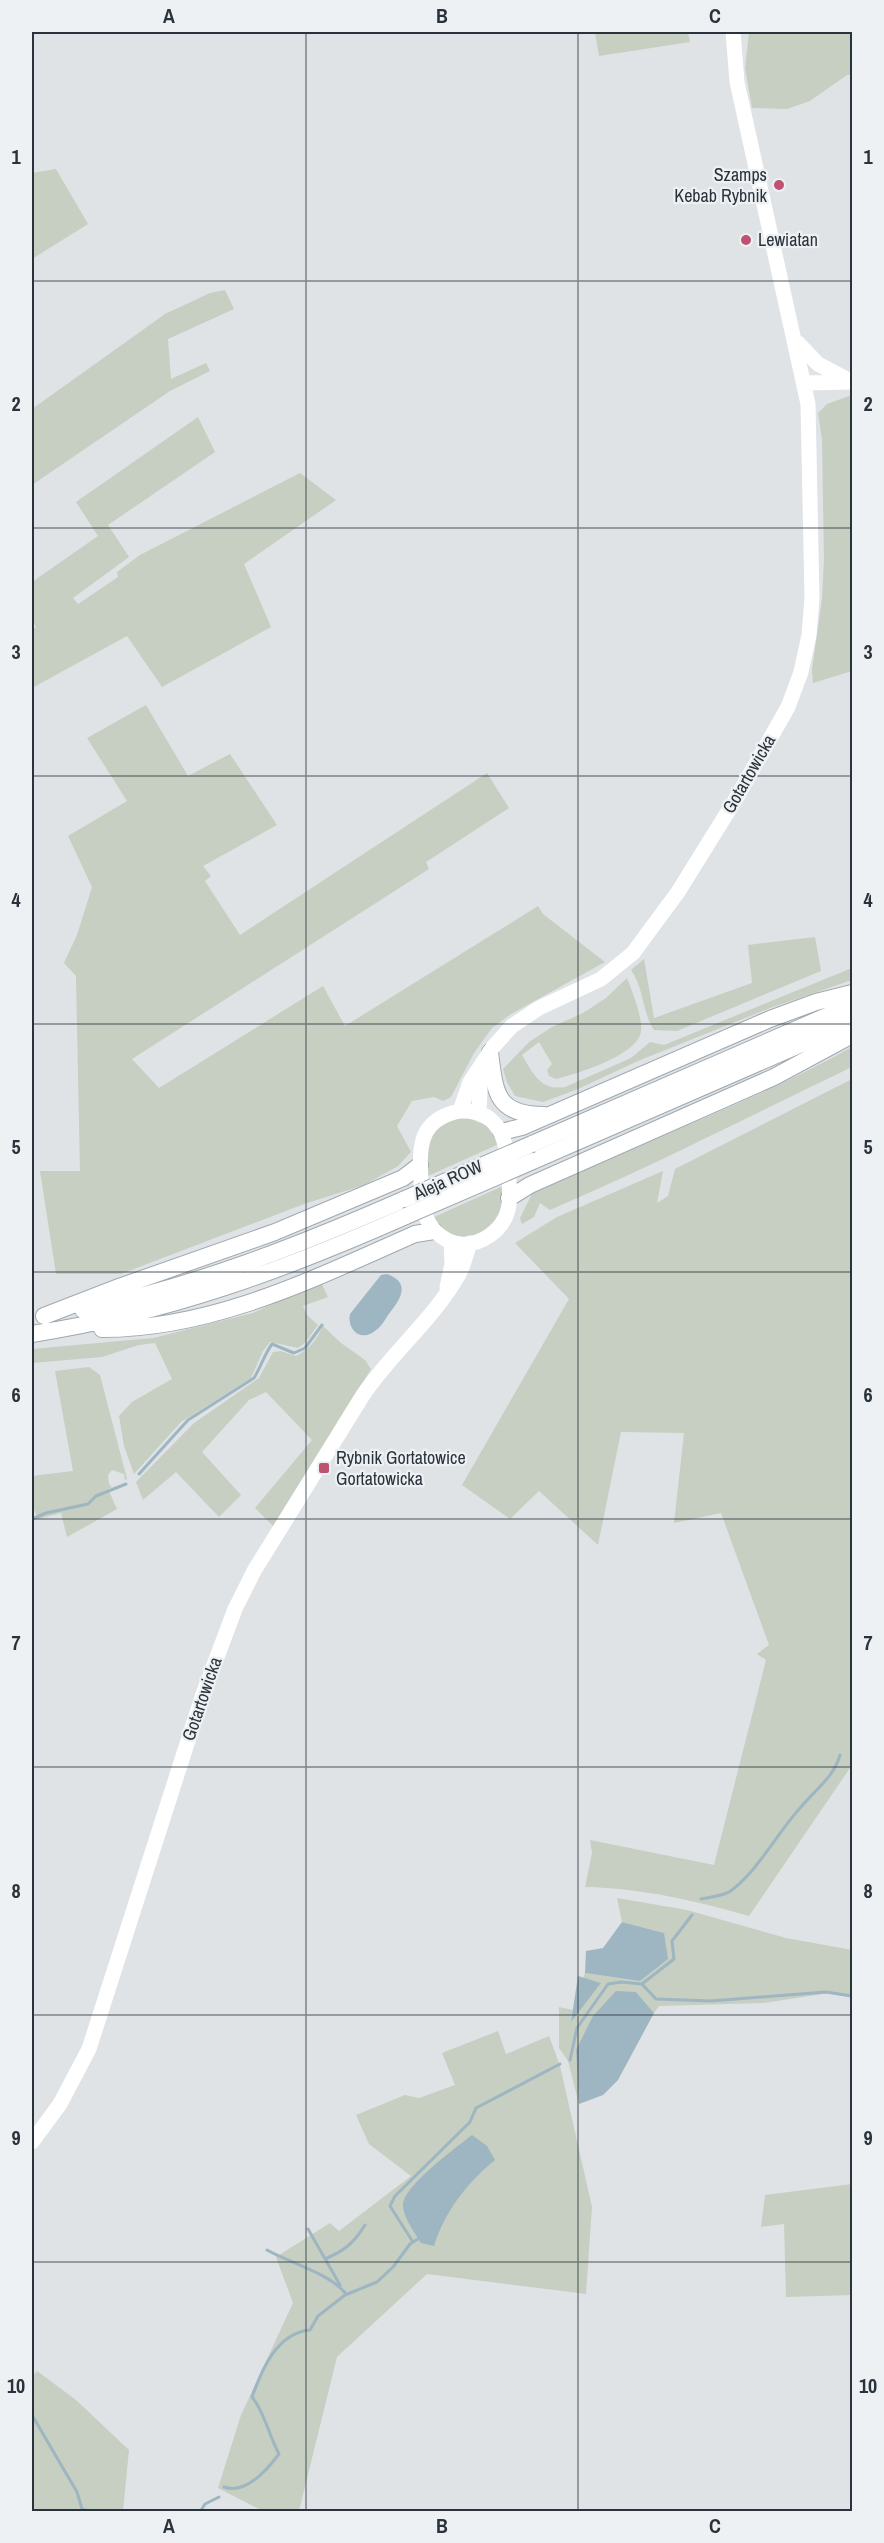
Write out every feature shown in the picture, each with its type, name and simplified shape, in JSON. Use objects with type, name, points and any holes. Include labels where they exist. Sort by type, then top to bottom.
[{"type":"main road","points":[[501,1132],[516,1130],[770,1019],[816,1002],[852,993]]},
{"type":"main road","name":"Aleja ROW","points":[[32,1334],[139,1313],[214,1292],[301,1261],[406,1208],[852,1005]]},
{"type":"main road","name":"Aleja ROW","points":[[533,1152],[852,1022]]},
{"type":"main road","points":[[509,1198],[530,1185],[774,1077],[852,1035]]},
{"type":"main road","points":[[486,1058],[494,1086],[503,1102],[520,1113],[550,1115]]},
{"type":"main road","points":[[38,1317],[275,1232],[403,1178],[420,1165]]},
{"type":"main road","name":"Aleja ROW","points":[[38,1317],[118,1302],[201,1280],[406,1208]]},
{"type":"main road","points":[[62,1329],[137,1329],[208,1316],[267,1297],[415,1234],[434,1231]]},
{"type":"street","name":"Gotartowicka","points":[[460,1111],[470,1082],[501,1037],[519,1020],[601,979],[633,953],[678,892],[788,707],[801,672],[811,621],[810,429],[804,379],[763,208],[736,82],[733,32]]},
{"type":"street","points":[[795,338],[813,360],[851,382]]},
{"type":"street","points":[[804,379],[825,368]]},
{"type":"street","points":[[804,379],[851,382]]},
{"type":"street","points":[[479,1113],[478,1093],[486,1058]]},
{"type":"street","points":[[460,1111],[479,1113],[494,1123],[501,1132],[508,1153],[509,1198],[508,1211],[499,1227],[489,1236],[470,1244],[451,1242],[434,1231],[423,1208],[420,1165],[421,1143],[426,1131],[440,1118],[460,1111]]},
{"type":"street","name":"Gotartowicka","points":[[446,1293],[452,1264],[451,1242]]},
{"type":"street","name":"Gotartowicka","points":[[32,2142],[60,2104],[89,2049],[202,1697],[244,1589],[368,1387],[430,1317],[460,1274],[470,1244]]},
{"type":"green space","points":[[595,32],[688,32],[690,42],[599,56]]},
{"type":"green space","points":[[749,32],[852,32],[852,75],[847,75],[810,101],[787,109],[752,108],[745,68]]},
{"type":"green space","points":[[56,169],[88,224],[32,259],[32,173]]},
{"type":"green space","points":[[225,290],[234,309],[168,339],[171,379],[206,363],[210,371],[170,391],[32,485],[32,409],[165,314],[210,293]]},
{"type":"green space","points":[[852,395],[852,671],[813,683],[812,670],[822,599],[824,559],[822,439],[818,413],[827,404]]},
{"type":"green space","points":[[198,417],[215,452],[108,525],[129,557],[73,598],[78,604],[118,577],[117,572],[140,555],[300,473],[336,500],[244,564],[271,627],[162,687],[127,636],[32,688],[32,630],[36,627],[32,620],[32,582],[98,536],[76,502]]},
{"type":"green space","points":[[146,705],[188,776],[230,754],[277,825],[203,866],[211,876],[205,881],[240,935],[487,773],[509,808],[426,862],[429,869],[132,1059],[159,1088],[323,986],[345,1026],[538,906],[543,914],[605,962],[511,1014],[492,1028],[474,1053],[451,1097],[443,1101],[434,1097],[412,1101],[397,1126],[411,1152],[398,1166],[364,1185],[304,1204],[121,1274],[56,1274],[40,1171],[80,1171],[76,976],[64,963],[77,935],[92,887],[68,836],[127,801],[87,738]]},
{"type":"green space","points":[[815,937],[821,971],[677,1031],[654,1030],[631,970],[644,959],[654,1018],[752,983],[748,945]]},
{"type":"green space","points":[[852,968],[852,980],[770,1008],[543,1102],[515,1096],[507,1082],[503,1069],[529,1042],[606,998],[627,978],[640,1019],[641,1031],[638,1040],[630,1048],[605,1062],[556,1079],[549,1076],[547,1070],[552,1064],[539,1042],[522,1055],[539,1080],[557,1088],[565,1087],[631,1058],[650,1042],[664,1045]]},
{"type":"green space","points":[[852,1047],[852,1067],[550,1210],[540,1203],[534,1217],[522,1224],[520,1218],[535,1188],[696,1122]]},
{"type":"green space","points":[[852,1079],[852,1765],[749,1916],[668,1896],[585,1887],[592,1853],[590,1840],[714,1865],[766,1660],[757,1654],[769,1645],[721,1513],[674,1523],[684,1433],[621,1432],[598,1545],[539,1491],[510,1519],[462,1485],[569,1299],[515,1243],[557,1217],[663,1171],[657,1203],[668,1196],[675,1169]]},
{"type":"green space","points":[[466,1117],[487,1126],[499,1144],[428,1176],[428,1153],[432,1136],[444,1124]]},
{"type":"green space","points":[[503,1186],[502,1204],[497,1217],[480,1232],[465,1237],[450,1234],[432,1218]]},
{"type":"green space","points":[[321,1282],[328,1297],[303,1306],[307,1315],[318,1325],[305,1343],[298,1348],[270,1342],[263,1351],[251,1378],[181,1422],[134,1474],[124,1446],[119,1416],[132,1402],[172,1379],[155,1343],[139,1345],[102,1357],[32,1363],[32,1349],[153,1338],[253,1313]]},
{"type":"green space","points":[[323,1326],[341,1343],[365,1360],[371,1369],[274,1527],[255,1508],[312,1440],[266,1392],[249,1400],[202,1452],[241,1495],[219,1517],[176,1472],[143,1500],[136,1482],[194,1423],[259,1378],[273,1352],[281,1351],[296,1356],[312,1344]]},
{"type":"green space","points":[[89,1367],[100,1375],[127,1479],[125,1480],[124,1474],[112,1470],[108,1475],[109,1484],[112,1487],[108,1489],[117,1509],[67,1537],[61,1513],[38,1519],[32,1505],[32,1476],[73,1471],[55,1371]]},
{"type":"green space","points":[[617,1898],[687,1910],[786,1938],[852,1950],[852,1998],[829,1993],[764,2003],[659,2006],[654,2013],[636,1992],[576,2050],[579,2104],[568,2061],[559,2048],[559,2007],[573,2010],[571,2020],[601,1983],[583,1978],[585,1973],[640,1981],[664,1933],[622,1922]]},
{"type":"green space","points":[[498,2031],[506,2054],[549,2036],[560,2066],[592,2207],[586,2294],[427,2274],[337,2357],[299,2511],[263,2511],[218,2488],[241,2415],[293,2303],[276,2257],[330,2223],[339,2231],[411,2176],[369,2144],[356,2115],[405,2095],[419,2098],[455,2085],[442,2053]]},
{"type":"green space","points":[[852,2184],[852,2295],[786,2297],[784,2224],[761,2227],[765,2195]]},
{"type":"green space","points":[[37,2371],[76,2400],[129,2450],[123,2511],[32,2511],[32,2377]]},
{"type":"water","points":[[387,1274],[399,1282],[400,1298],[377,1329],[367,1335],[358,1334],[350,1324],[350,1314],[381,1275]]},
{"type":"water","points":[[622,1922],[664,1933],[668,1959],[640,1981],[585,1973],[586,1951],[603,1948]]},
{"type":"water","points":[[578,1976],[601,1983],[571,2022]]},
{"type":"water","points":[[616,1991],[636,1992],[654,2013],[618,2080],[603,2095],[579,2104],[576,2050],[593,2016]]},
{"type":"water","points":[[472,2135],[487,2146],[495,2160],[458,2198],[444,2221],[434,2246],[421,2243],[405,2215],[403,2205],[405,2197],[432,2167]]},
{"type":"waterway","points":[[139,1474],[188,1420],[254,1378],[272,1344],[294,1353],[305,1348],[322,1325]]},
{"type":"waterway","points":[[32,1519],[46,1513],[88,1504],[96,1496],[126,1484]]},
{"type":"waterway","points":[[701,1899],[725,1894],[742,1881],[760,1861],[792,1817],[829,1777],[840,1755]]},
{"type":"waterway","points":[[570,2060],[577,2028],[608,1984],[621,1982],[642,1984],[674,1959],[672,1941],[692,1915]]},
{"type":"waterway","points":[[642,1984],[656,1999],[711,2001],[826,1992],[852,1996]]},
{"type":"waterway","points":[[413,2242],[390,2206],[395,2196],[470,2122],[476,2108],[560,2064]]},
{"type":"waterway","points":[[325,2259],[348,2246],[365,2225]]},
{"type":"waterway","points":[[308,2229],[340,2285]]},
{"type":"waterway","points":[[224,2487],[232,2489],[255,2480],[279,2454],[252,2397],[272,2354],[288,2338],[310,2330],[318,2316],[345,2295],[377,2282],[393,2267],[410,2244],[418,2239]]},
{"type":"waterway","points":[[267,2250],[331,2281],[346,2294]]},
{"type":"waterway","points":[[32,2415],[77,2492],[82,2509],[90,2512]]},
{"type":"waterway","points":[[200,2512],[205,2504],[219,2497]]},
{"type":"place","name":"Szamps Kebab Rybnik","points":[[779,185]]},
{"type":"place","name":"Lewiatan","points":[[746,240]]},
{"type":"place","name":"Rybnik Gortatowice Gortatowicka","points":[[324,1468]]}]
